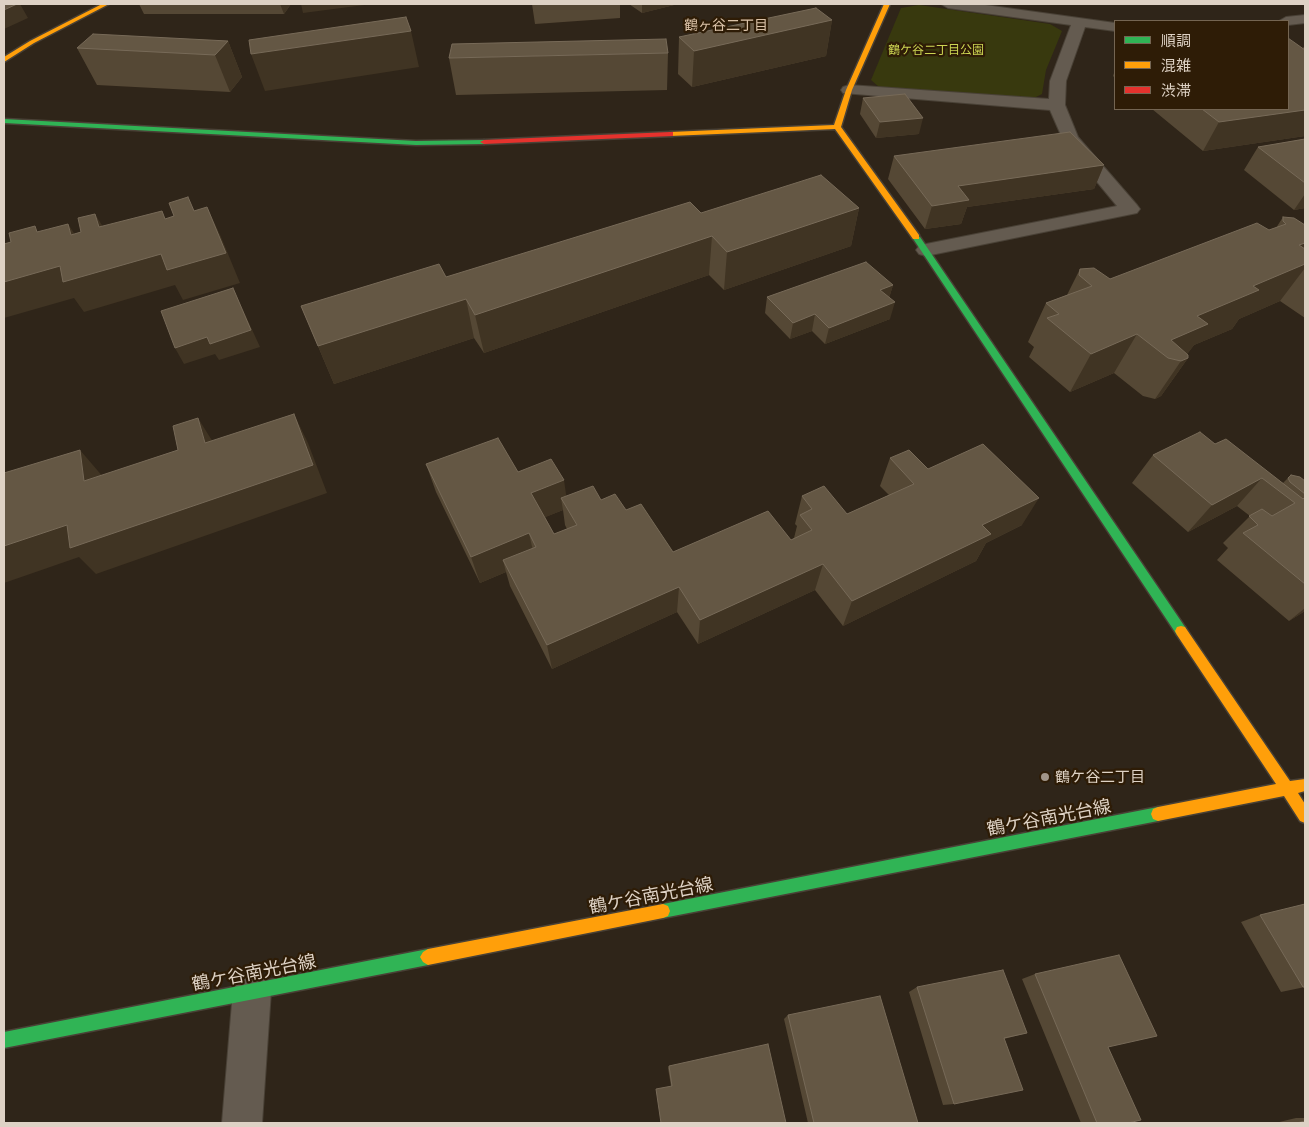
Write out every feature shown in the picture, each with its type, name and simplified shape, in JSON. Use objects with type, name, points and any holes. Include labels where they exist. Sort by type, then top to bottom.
[{"type":"street","points":[[4,60],[32,42],[106,4]]},
{"type":"street","points":[[837,127],[849,90],[887,4]]},
{"type":"street","points":[[948,4],[1114,27]]},
{"type":"street","points":[[1289,21],[1305,19]]},
{"type":"street","points":[[926,250],[1130,209],[1070,138],[1057,105],[1058,82],[1079,23]]},
{"type":"street","points":[[849,90],[1057,105]]},
{"type":"street","points":[[4,120],[416,143],[492,142],[837,127]]},
{"type":"street","points":[[837,127],[926,250],[1305,816]]},
{"type":"street","name":"鶴ケ谷南光台線","points":[[4,1040],[1305,785]]},
{"type":"street","points":[[242,1123],[252,991]]},
{"type":"green space","name":"鶴ケ谷二丁目公園","points":[[919,5],[1050,24],[1062,31],[1046,70],[1042,94],[1032,99],[879,87],[871,80],[901,8]]},
{"type":"building","points":[[4,4],[17,4],[4,10]]},
{"type":"building","points":[[816,8],[832,20],[694,51],[679,37]]},
{"type":"building","points":[[406,17],[411,31],[251,54],[249,40]]},
{"type":"building","points":[[93,34],[228,41],[215,55],[77,48]]},
{"type":"building","points":[[666,39],[668,53],[449,58],[452,44]]},
{"type":"building","points":[[1289,39],[1305,50],[1305,110],[1219,122],[1203,110],[1289,110]]},
{"type":"building","points":[[905,94],[923,118],[880,122],[863,98]]},
{"type":"building","points":[[1070,132],[1104,165],[958,186],[969,200],[932,206],[894,156]]},
{"type":"building","points":[[1305,139],[1305,183],[1258,147]]},
{"type":"building","points":[[821,175],[859,208],[727,252],[712,236],[475,315],[466,299],[318,346],[301,306],[439,264],[446,277],[690,202],[701,213]]},
{"type":"building","points":[[188,197],[194,211],[207,207],[226,253],[167,270],[161,254],[63,282],[60,266],[4,282],[4,244],[11,242],[9,233],[35,226],[37,232],[68,224],[71,235],[81,232],[78,218],[95,214],[99,227],[162,211],[165,219],[174,216],[169,203]]},
{"type":"building","points":[[1283,217],[1294,218],[1305,225],[1305,243],[1299,245],[1305,249],[1305,264],[1253,286],[1259,290],[1197,316],[1208,324],[1171,340],[1188,355],[1188,358],[1181,361],[1168,358],[1137,334],[1091,354],[1047,318],[1059,314],[1046,303],[1092,286],[1079,275],[1080,269],[1094,268],[1110,279],[1257,223],[1269,230],[1286,224],[1283,221]]},
{"type":"building","points":[[866,262],[893,285],[880,290],[895,302],[829,328],[815,314],[793,323],[767,297]]},
{"type":"building","points":[[233,288],[251,330],[210,344],[207,337],[175,348],[161,311]]},
{"type":"building","points":[[294,414],[313,465],[70,548],[67,525],[4,546],[4,473],[80,450],[84,481],[178,450],[173,426],[198,418],[205,443]]},
{"type":"building","points":[[1200,432],[1215,444],[1226,439],[1303,499],[1305,497],[1305,584],[1243,533],[1258,525],[1249,516],[1262,509],[1272,516],[1295,503],[1262,478],[1212,505],[1153,455]]},
{"type":"building","points":[[498,438],[518,472],[551,459],[564,480],[531,493],[554,534],[577,525],[561,498],[593,486],[601,500],[615,494],[626,510],[641,504],[673,552],[768,511],[791,540],[812,530],[800,515],[812,509],[802,496],[824,486],[847,514],[914,484],[890,458],[909,450],[928,469],[983,444],[1039,498],[982,525],[991,534],[852,601],[823,564],[700,620],[679,587],[547,645],[503,560],[536,547],[529,533],[471,557],[426,464]]},
{"type":"building","points":[[1291,475],[1300,477],[1305,481],[1305,494],[1290,482],[1288,478]]},
{"type":"building","points":[[1305,904],[1305,987],[1303,987],[1260,915]]},
{"type":"building","points":[[1119,955],[1157,1036],[1108,1047],[1141,1120],[1128,1123],[1097,1123],[1035,974]]},
{"type":"building","points":[[1003,970],[1027,1033],[1004,1038],[1023,1090],[954,1104],[917,987]]},
{"type":"building","points":[[880,996],[918,1123],[814,1123],[788,1015]]},
{"type":"building","points":[[768,1044],[786,1123],[661,1123],[656,1089],[672,1086],[669,1066]]},
{"type":"traffic: fast","points":[[4,121],[416,143],[484,142]]},
{"type":"traffic: fast","points":[[916,237],[1181,631]]},
{"type":"traffic: fast","points":[[663,911],[1158,814]]},
{"type":"traffic: fast","points":[[4,1040],[428,957]]},
{"type":"traffic: slow","points":[[4,60],[32,42],[106,4]]},
{"type":"traffic: slow","points":[[887,4],[849,90],[837,127],[916,237]]},
{"type":"traffic: slow","points":[[670,134],[837,127]]},
{"type":"traffic: slow","points":[[1181,631],[1305,816]]},
{"type":"traffic: slow","points":[[1158,814],[1305,785]]},
{"type":"traffic: slow","points":[[428,957],[663,911]]},
{"type":"traffic: jam","points":[[484,142],[670,134]]},
{"type":"place","name":"鶴ケ谷二丁目","points":[[1045,777]]},
{"type":"district","name":"鶴ヶ谷二丁目","points":[[726,26]]}]
